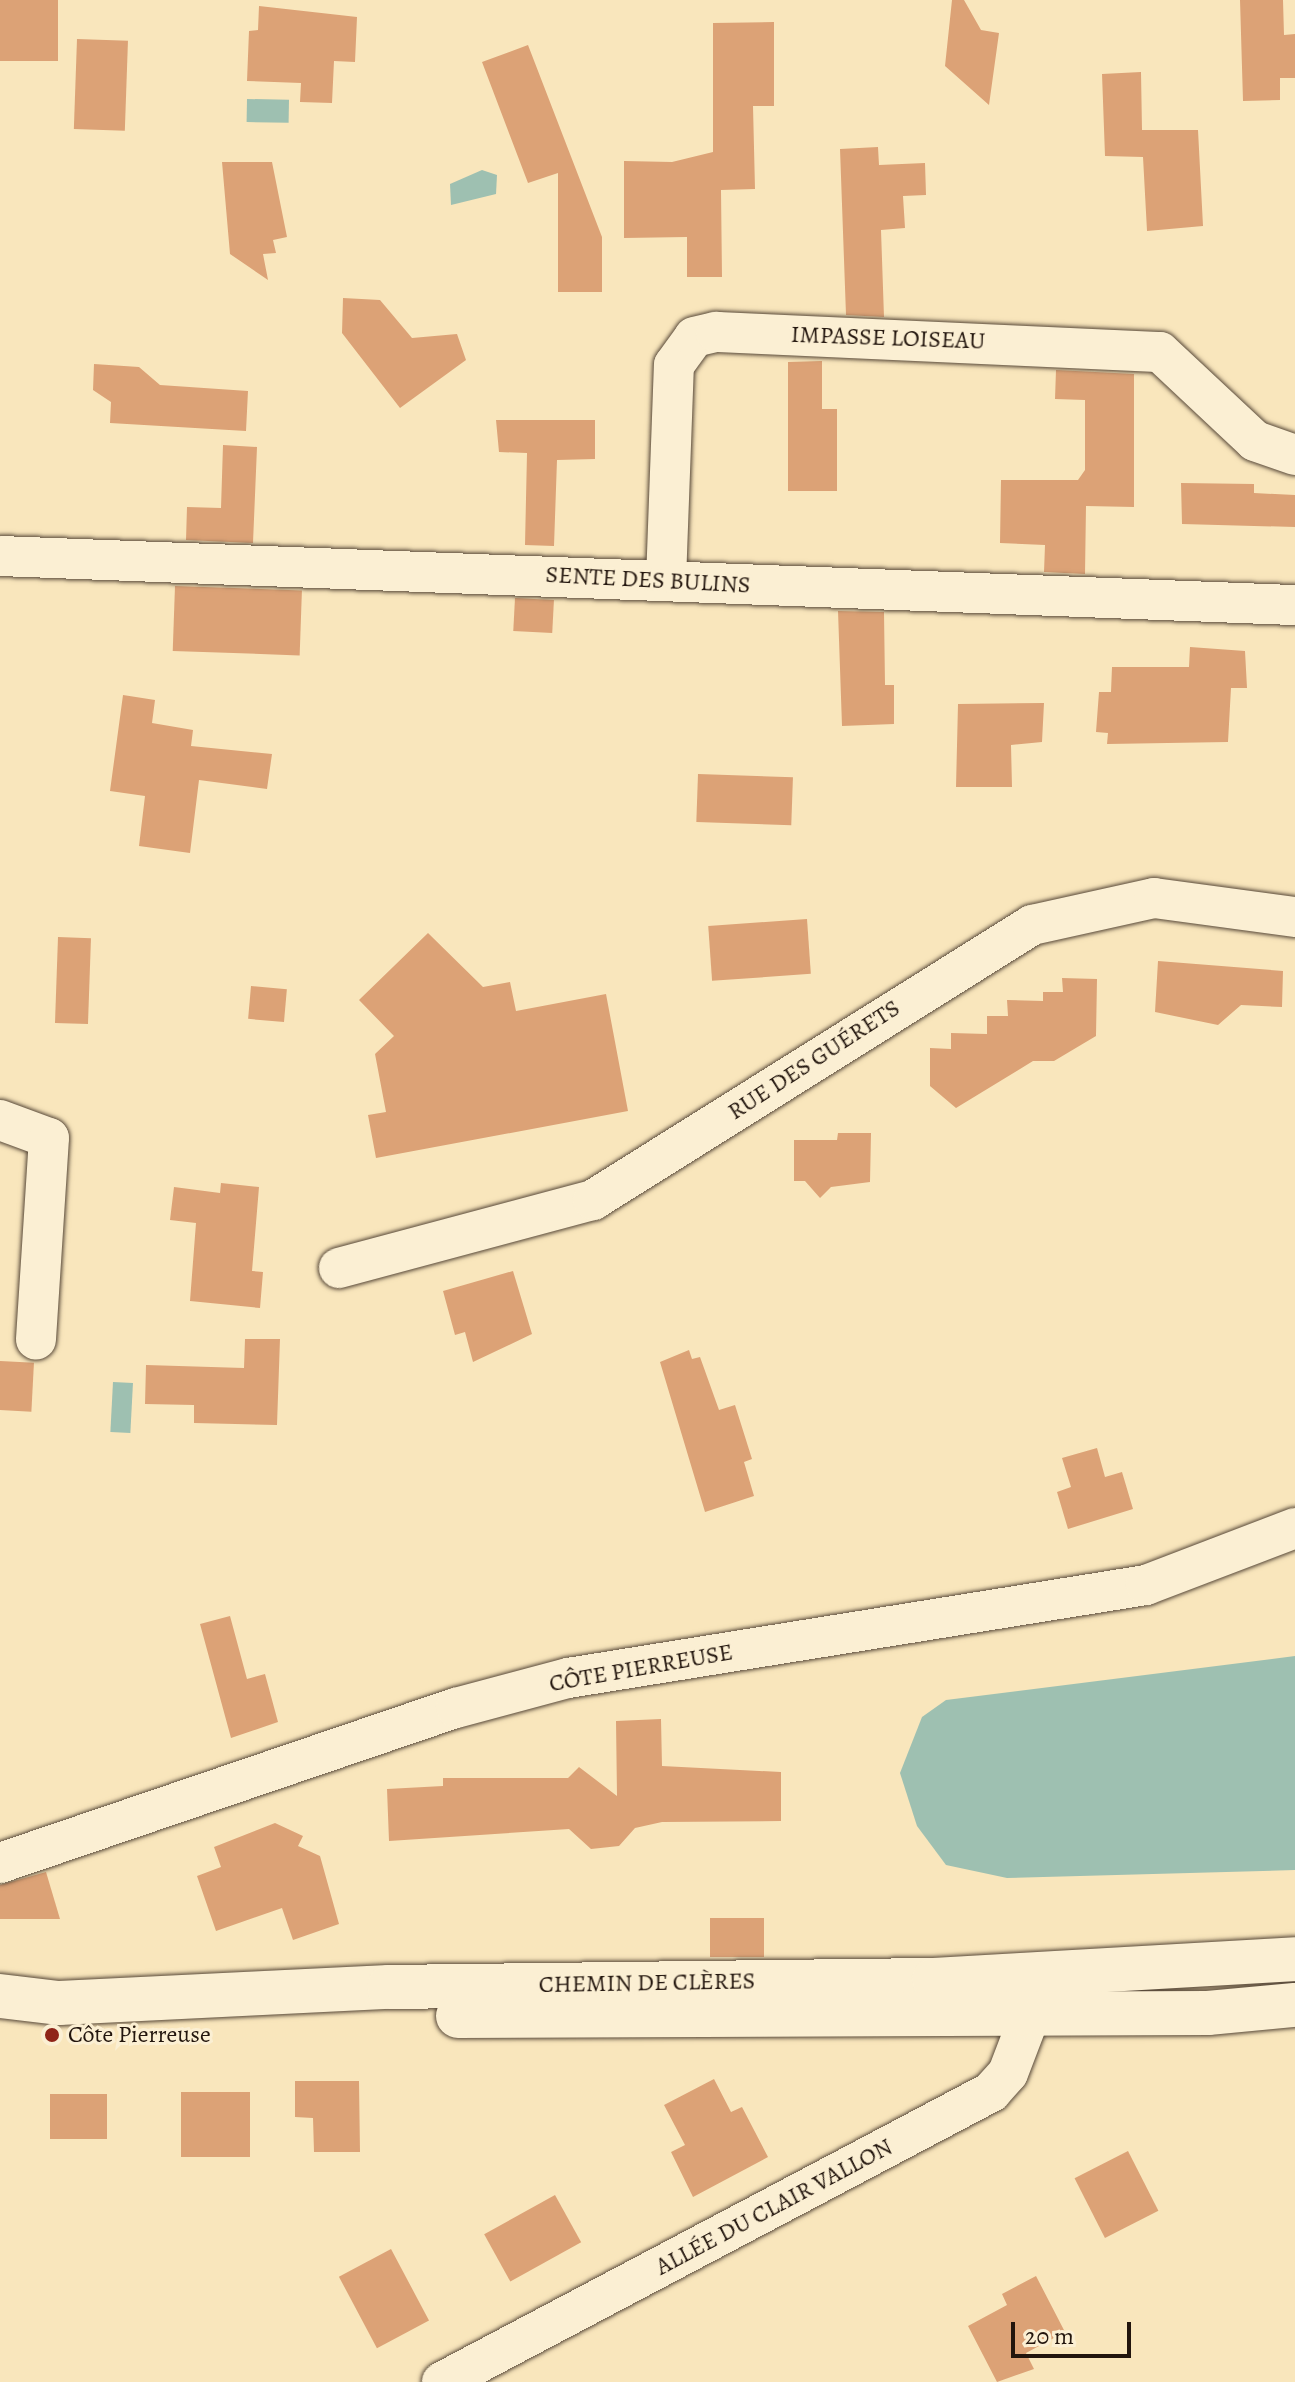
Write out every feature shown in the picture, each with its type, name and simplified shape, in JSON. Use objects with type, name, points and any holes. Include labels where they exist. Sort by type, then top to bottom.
[{"type":"street","name":"IMPASSE LOISEAU","points":[[666,581],[674,365],[694,337],[716,332],[1160,352],[1255,441],[1295,455]]},
{"type":"street","name":"SENTE DES BULINS","points":[[0,556],[345,566],[1295,605]]},
{"type":"street","name":"RUE DES GUÉRETS","points":[[339,1268],[593,1200],[1032,925],[1154,898],[1295,917]]},
{"type":"street","points":[[0,1120],[49,1138],[36,1340]]},
{"type":"street","name":"CÔTE PIERREUSE","points":[[0,1863],[456,1708],[664,1662],[1146,1585],[1295,1528]]},
{"type":"street","name":"CHEMIN DE CLÈRES","points":[[0,2018],[126,2027],[1039,1994],[1295,1959]]},
{"type":"street","name":"CHEMIN DE CLÈRES","points":[[0,1996],[59,2003],[389,1987],[1039,1994],[1295,2005]]},
{"type":"street","name":"ALLÉE DU CLAIR VALLON","points":[[442,2382],[991,2092],[1008,2073],[1039,1994]]},
{"type":"shaded area","points":[[247,99],[289,100],[289,123],[247,122]]},
{"type":"shaded area","points":[[482,170],[497,175],[496,194],[451,205],[450,184]]},
{"type":"shaded area","points":[[113,1382],[133,1383],[130,1433],[110,1432]]},
{"type":"shaded area","points":[[1295,1656],[1295,1870],[1007,1878],[946,1865],[917,1826],[900,1773],[922,1717],[946,1700]]},
{"type":"building","points":[[0,0],[58,0],[58,61],[0,61]]},
{"type":"building","points":[[952,0],[964,0],[981,30],[999,33],[989,105],[945,66]]},
{"type":"building","points":[[1240,0],[1283,0],[1284,35],[1295,34],[1295,78],[1280,78],[1280,100],[1243,101]]},
{"type":"building","points":[[259,6],[357,17],[355,62],[334,61],[332,103],[300,102],[301,83],[247,81],[249,31],[258,30]]},
{"type":"building","points":[[774,22],[774,106],[753,106],[755,189],[721,190],[722,277],[687,277],[687,237],[624,238],[624,161],[672,162],[713,152],[713,23]]},
{"type":"building","points":[[77,39],[128,41],[125,131],[74,129]]},
{"type":"building","points":[[528,45],[602,237],[602,292],[558,292],[558,173],[528,183],[482,62]]},
{"type":"building","points":[[1141,72],[1142,130],[1198,130],[1203,226],[1147,231],[1143,157],[1105,156],[1102,74]]},
{"type":"building","points":[[878,147],[879,165],[925,163],[926,195],[903,196],[905,228],[881,230],[884,317],[846,315],[840,149]]},
{"type":"building","points":[[222,162],[272,162],[287,237],[273,240],[276,253],[263,254],[268,280],[230,254]]},
{"type":"building","points":[[343,298],[380,300],[412,338],[457,334],[466,360],[400,408],[342,333]]},
{"type":"building","points":[[822,361],[822,409],[837,409],[837,491],[788,491],[788,362]]},
{"type":"building","points":[[94,364],[139,367],[160,385],[248,391],[246,431],[110,423],[111,402],[93,390]]},
{"type":"building","points":[[1056,370],[1134,374],[1134,507],[1086,506],[1085,574],[1044,572],[1045,545],[1000,543],[1001,480],[1078,480],[1085,470],[1085,400],[1055,399]]},
{"type":"building","points":[[496,420],[595,420],[595,459],[557,460],[554,546],[525,545],[527,453],[499,452]]},
{"type":"building","points":[[223,445],[257,447],[253,543],[186,540],[187,507],[221,508]]},
{"type":"building","points":[[1181,483],[1254,484],[1254,493],[1295,495],[1295,527],[1182,524]]},
{"type":"building","points":[[175,586],[302,590],[300,655],[173,651]]},
{"type":"building","points":[[515,598],[554,600],[552,633],[513,631]]},
{"type":"building","points":[[838,611],[884,612],[885,685],[894,685],[894,724],[842,726]]},
{"type":"building","points":[[1190,647],[1245,651],[1247,688],[1231,688],[1228,742],[1107,744],[1108,733],[1096,732],[1099,692],[1111,692],[1112,667],[1189,667]]},
{"type":"building","points":[[123,695],[155,700],[152,723],[193,730],[191,746],[272,754],[267,789],[199,780],[190,853],[139,846],[145,796],[110,791]]},
{"type":"building","points":[[1044,703],[1042,742],[1011,745],[1012,787],[956,787],[958,704]]},
{"type":"building","points":[[698,774],[793,777],[791,825],[696,822]]},
{"type":"building","points":[[807,919],[811,974],[712,981],[708,926]]},
{"type":"building","points":[[428,933],[483,987],[510,982],[516,1011],[606,994],[628,1111],[376,1158],[368,1115],[386,1112],[375,1054],[394,1036],[359,1000]]},
{"type":"building","points":[[58,937],[91,938],[88,1024],[55,1023]]},
{"type":"building","points":[[1158,961],[1283,971],[1282,1007],[1241,1005],[1218,1025],[1155,1012]]},
{"type":"building","points":[[1062,978],[1097,979],[1096,1036],[1054,1061],[1033,1061],[956,1108],[930,1086],[930,1048],[951,1049],[951,1033],[987,1034],[987,1016],[1008,1016],[1007,1000],[1043,1001],[1043,992],[1063,992]]},
{"type":"building","points":[[251,986],[287,989],[284,1022],[248,1019]]},
{"type":"building","points":[[838,1133],[871,1133],[870,1182],[831,1187],[820,1198],[805,1181],[794,1181],[794,1140],[837,1140]]},
{"type":"building","points":[[221,1183],[259,1187],[252,1271],[263,1272],[260,1308],[190,1301],[196,1223],[170,1220],[174,1187],[220,1193]]},
{"type":"building","points":[[513,1271],[532,1334],[473,1362],[465,1332],[455,1335],[443,1291]]},
{"type":"building","points":[[245,1339],[280,1339],[277,1425],[194,1423],[194,1405],[145,1404],[146,1365],[244,1368]]},
{"type":"building","points":[[689,1350],[692,1359],[700,1357],[719,1410],[735,1405],[752,1459],[744,1462],[754,1496],[705,1512],[660,1362]]},
{"type":"building","points":[[0,1361],[34,1363],[31,1412],[0,1410]]},
{"type":"building","points":[[1097,1448],[1105,1477],[1122,1472],[1133,1509],[1068,1529],[1057,1492],[1071,1487],[1062,1458]]},
{"type":"building","points":[[230,1616],[247,1679],[265,1674],[278,1722],[231,1738],[200,1624]]},
{"type":"building","points":[[661,1719],[662,1766],[781,1772],[781,1821],[662,1822],[635,1828],[619,1846],[591,1849],[569,1829],[389,1841],[387,1789],[443,1786],[443,1778],[568,1778],[579,1767],[617,1796],[616,1721]]},
{"type":"building","points":[[275,1823],[303,1836],[298,1846],[320,1856],[339,1924],[293,1940],[282,1908],[216,1931],[197,1876],[221,1867],[214,1847]]},
{"type":"building","points":[[46,1872],[60,1919],[0,1919],[0,1885]]},
{"type":"building","points":[[710,1918],[764,1918],[764,1957],[710,1957]]},
{"type":"building","points":[[714,2079],[731,2112],[742,2107],[768,2157],[693,2197],[671,2152],[685,2145],[664,2105]]},
{"type":"building","points":[[295,2081],[359,2081],[360,2152],[314,2152],[313,2118],[295,2117]]},
{"type":"building","points":[[181,2092],[250,2092],[250,2157],[181,2157]]},
{"type":"building","points":[[50,2094],[107,2094],[107,2139],[50,2139]]},
{"type":"building","points":[[1128,2151],[1158,2211],[1105,2238],[1075,2178]]},
{"type":"building","points":[[555,2195],[581,2242],[510,2281],[484,2234]]},
{"type":"building","points":[[391,2249],[429,2321],[377,2348],[339,2277]]},
{"type":"building","points":[[1036,2276],[1065,2332],[1026,2353],[1034,2369],[997,2382],[968,2326],[1007,2305],[1002,2294]]},
{"type":"place","name":"Côte Pierreuse","points":[[52,2035]]}]
